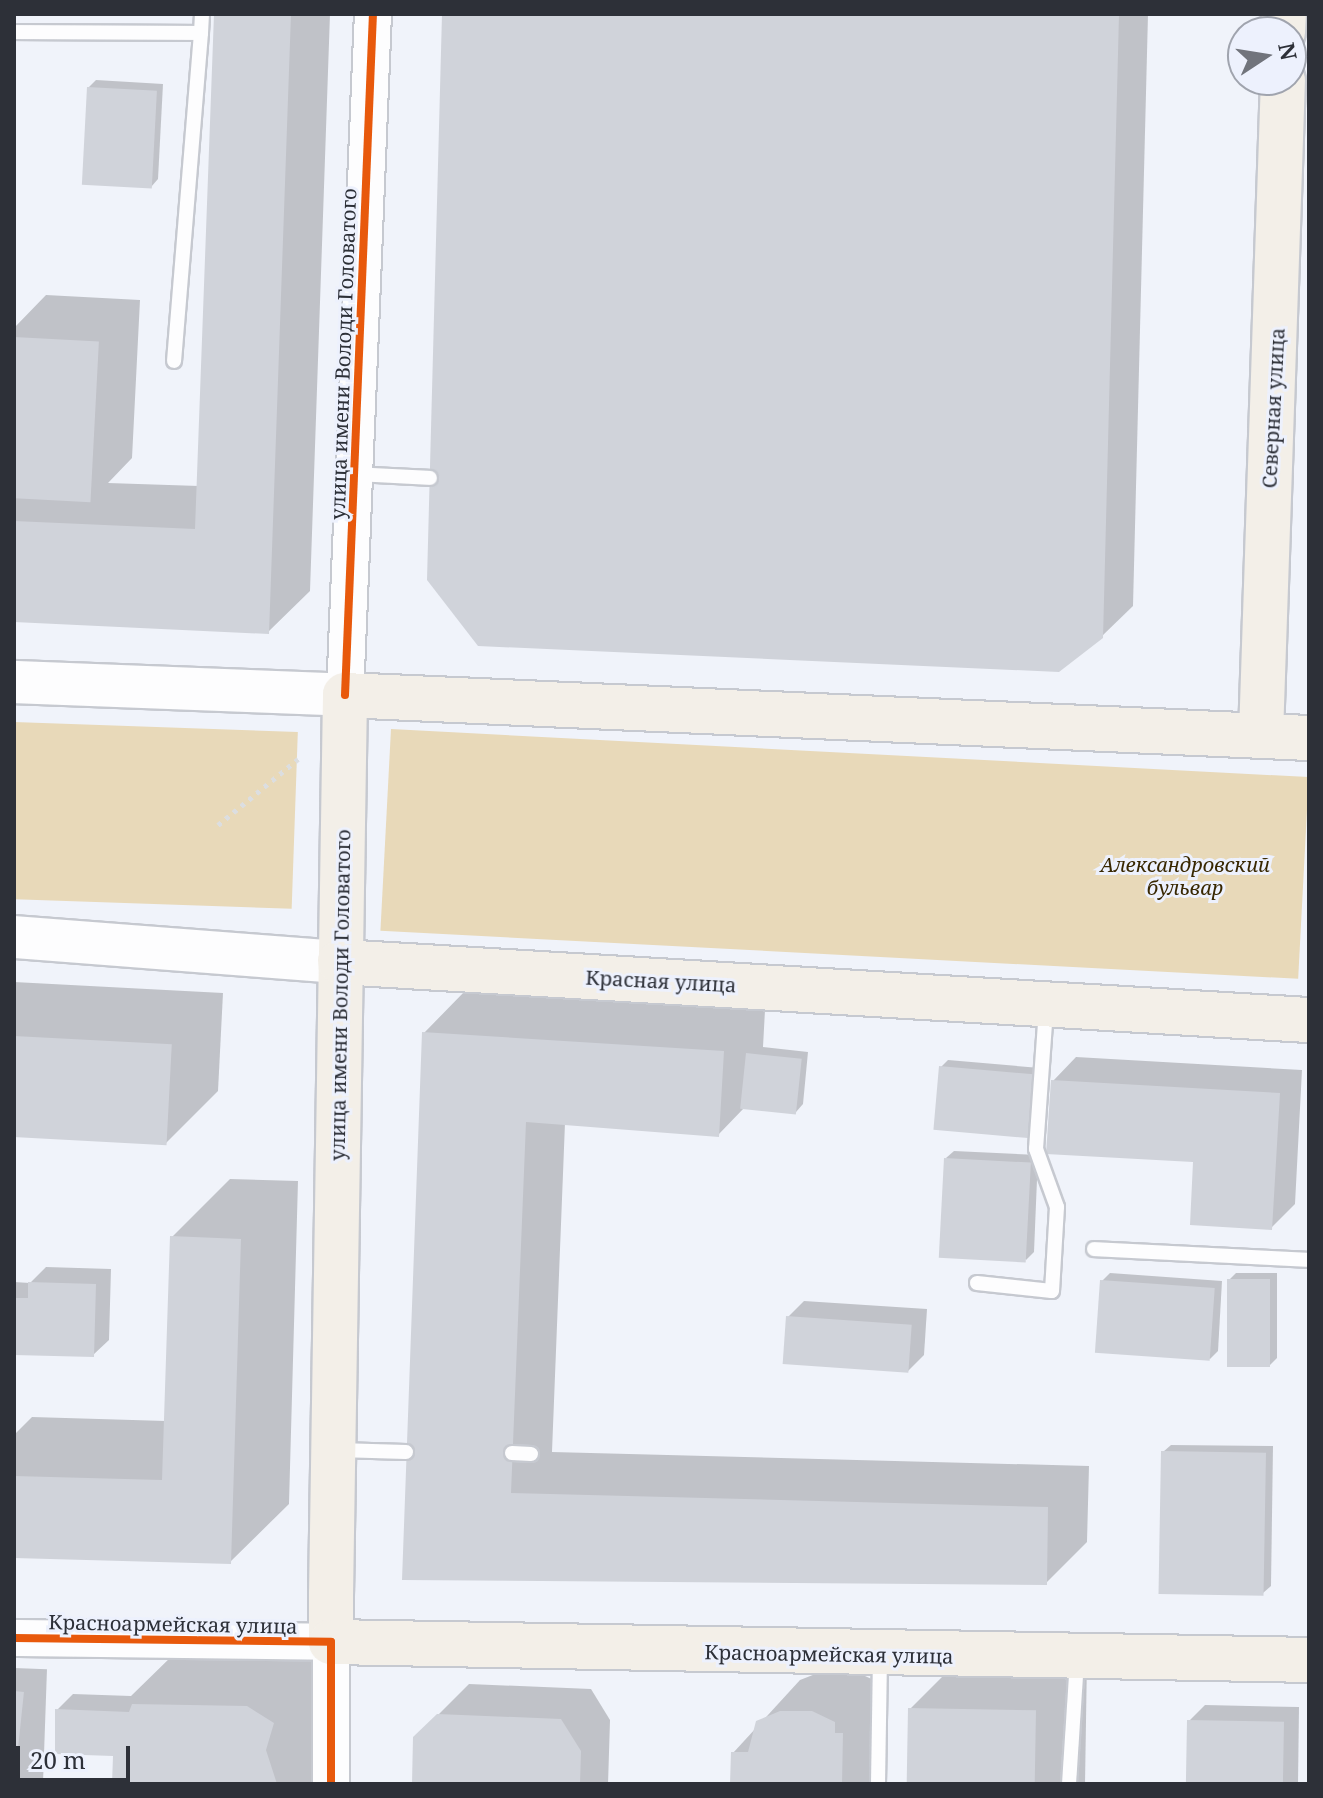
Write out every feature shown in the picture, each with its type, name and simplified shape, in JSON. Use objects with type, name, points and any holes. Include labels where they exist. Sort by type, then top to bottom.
[{"type":"main road","name":"Северная улица","points":[[1261,735],[1282,96]]},
{"type":"main road","points":[[14,682],[1309,738]]},
{"type":"main road","name":"улица имени Володи Головатого","points":[[331,1642],[345,695]]},
{"type":"main road","name":"Красная улица","points":[[14,937],[340,962],[1309,1020]]},
{"type":"main road","name":"Красноармейская улица","points":[[331,1642],[880,1655],[1309,1660]]},
{"type":"street","name":"улица имени Володи Головатого","points":[[345,695],[373,14]]},
{"type":"street","name":"Красноармейская улица","points":[[14,1638],[331,1642]]},
{"type":"street","name":"улица имени Володи Головатого","points":[[331,1642],[331,1784]]},
{"type":"lane","points":[[174,361],[202,14]]},
{"type":"lane","points":[[14,32],[201,33]]},
{"type":"lane","points":[[353,474],[430,478]]},
{"type":"lane","points":[[977,1283],[1052,1291],[1057,1207],[1036,1149],[1046,1004]]},
{"type":"lane","points":[[1094,1249],[1309,1260]]},
{"type":"lane","points":[[333,1450],[406,1452]]},
{"type":"lane","points":[[512,1453],[531,1454]]},
{"type":"lane","points":[[878,1784],[880,1655]]},
{"type":"lane","points":[[1069,1784],[1077,1658]]},
{"type":"path","points":[[218,825],[298,759]]},
{"type":"green space","points":[[14,722],[298,732],[292,909],[14,899]]},
{"type":"green space","name":"Александровский бульвар","points":[[391,729],[1309,777],[1298,979],[380,931]]},
{"type":"building","points":[[214,14],[291,14],[269,634],[14,622],[14,521],[195,529]]},
{"type":"building","points":[[442,14],[1119,14],[1103,638],[1059,672],[478,646],[427,580]]},
{"type":"building","points":[[87,87],[157,91],[152,189],[82,185]]},
{"type":"building","points":[[14,337],[99,341],[90,502],[14,498]]},
{"type":"building","points":[[422,1032],[724,1051],[719,1137],[526,1122],[511,1493],[1048,1507],[1047,1585],[402,1580]]},
{"type":"building","points":[[14,1036],[172,1044],[166,1145],[14,1137]]},
{"type":"building","points":[[746,1053],[802,1059],[796,1115],[740,1109]]},
{"type":"building","points":[[939,1066],[1034,1074],[1028,1138],[933,1130]]},
{"type":"building","points":[[1051,1080],[1280,1093],[1272,1230],[1190,1225],[1193,1162],[1046,1154]]},
{"type":"building","points":[[944,1158],[1031,1163],[1026,1262],[939,1258]]},
{"type":"building","points":[[170,1236],[241,1239],[231,1564],[14,1558],[14,1476],[162,1480]]},
{"type":"building","points":[[1227,1279],[1270,1279],[1270,1367],[1227,1367]]},
{"type":"building","points":[[1100,1280],[1215,1288],[1210,1361],[1095,1353]]},
{"type":"building","points":[[28,1282],[96,1284],[94,1357],[14,1355],[14,1298],[28,1298]]},
{"type":"building","points":[[786,1316],[912,1325],[908,1373],[783,1364]]},
{"type":"building","points":[[1161,1451],[1266,1453],[1263,1596],[1159,1594]]},
{"type":"building","points":[[14,1691],[24,1692],[14,1784],[14,1784]]},
{"type":"building","points":[[132,1704],[247,1706],[274,1723],[266,1750],[277,1784],[112,1784],[113,1756],[55,1754],[55,1709],[129,1712]]},
{"type":"building","points":[[908,1708],[1036,1710],[1035,1784],[907,1784]]},
{"type":"building","points":[[780,1711],[812,1711],[835,1722],[835,1733],[843,1733],[842,1784],[730,1784],[731,1752],[748,1752],[756,1721]]},
{"type":"building","points":[[437,1714],[561,1719],[581,1751],[580,1784],[412,1784],[413,1737]]},
{"type":"building","points":[[1187,1720],[1284,1722],[1283,1784],[1186,1784]]},
{"type":"cycle path","points":[[345,695],[373,14]]},
{"type":"cycle path","points":[[14,1638],[331,1642],[331,1784]]}]
